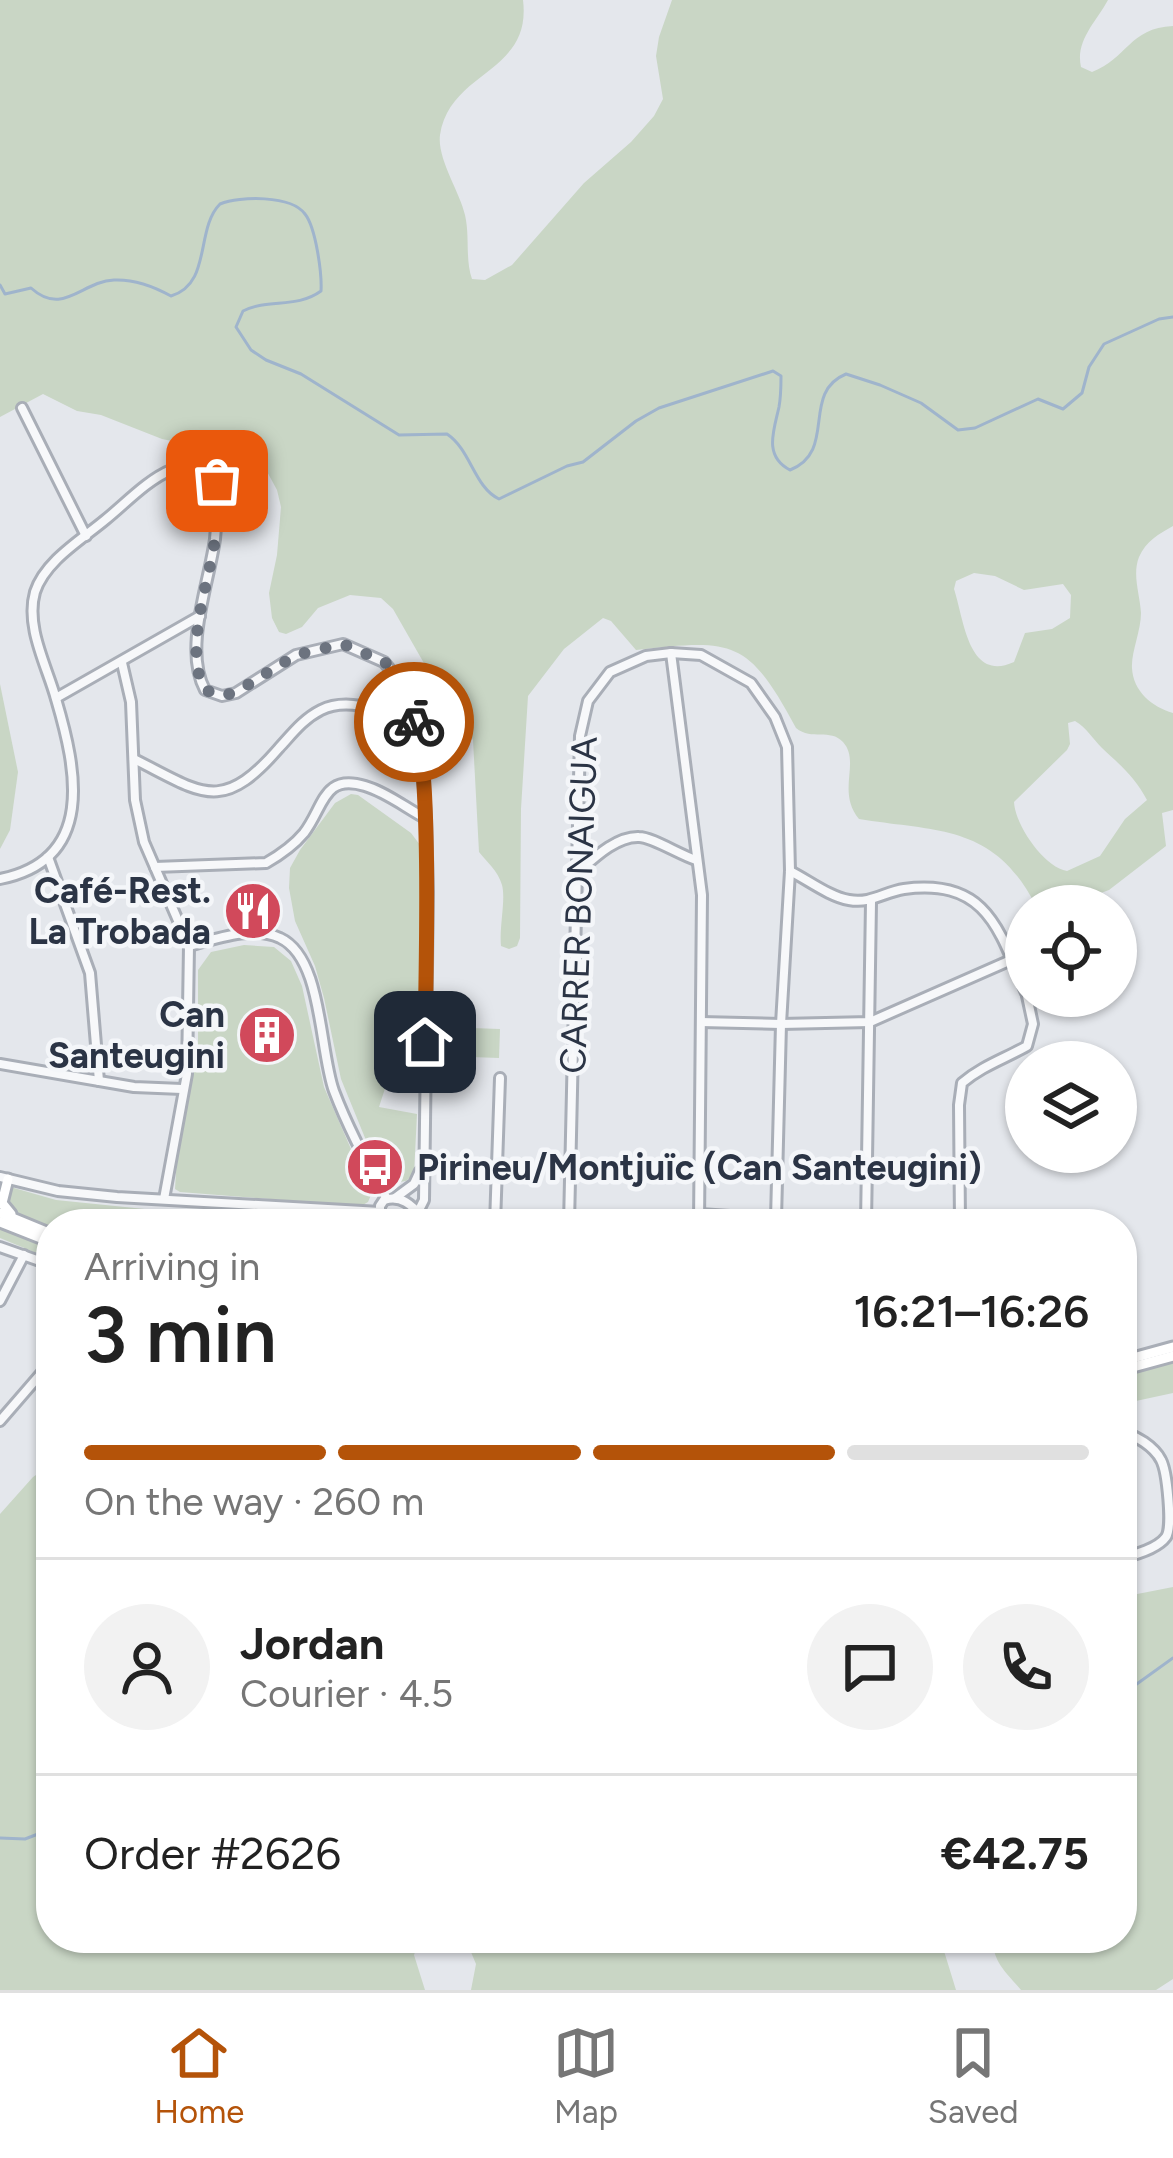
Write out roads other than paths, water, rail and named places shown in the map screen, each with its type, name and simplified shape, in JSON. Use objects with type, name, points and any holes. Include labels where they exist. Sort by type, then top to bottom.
[{"type":"main road","points":[[4,1178],[5,1221]]},
{"type":"main road","points":[[5,1221],[36,1228]]},
{"type":"main road","points":[[5,1221],[36,1229]]},
{"type":"main road","points":[[5,1221],[36,1232]]},
{"type":"main road","points":[[1137,1361],[1173,1347]]},
{"type":"main road","points":[[1137,1364],[1173,1356]]},
{"type":"street","points":[[22,408],[86,536]]},
{"type":"street","points":[[0,879],[19,875],[48,857],[72,823],[75,784],[32,615],[42,577],[58,558],[170,470],[197,463],[217,481],[218,504],[195,645],[205,690],[222,696],[236,692],[296,655],[343,644],[385,662],[405,688],[421,746],[428,892],[424,1200],[418,1209]]},
{"type":"street","points":[[56,698],[202,615]]},
{"type":"street","points":[[700,1209],[702,895],[671,653],[701,655],[751,683],[775,717],[788,747],[790,871],[776,1209]]},
{"type":"street","name":"CARRER BONAIGUA","points":[[569,1209],[580,736],[588,701],[610,672],[646,656],[671,653]]},
{"type":"street","points":[[122,663],[131,702],[135,800],[144,842],[190,946],[187,1074],[164,1200]]},
{"type":"street","points":[[134,759],[196,790],[216,794],[246,779],[298,726],[322,709],[358,705],[412,716]]},
{"type":"street","points":[[155,867],[266,862],[300,838],[331,788],[344,781],[364,785],[426,818]]},
{"type":"street","points":[[576,874],[624,839],[642,836],[696,860]]},
{"type":"street","points":[[48,857],[90,973],[99,1081]]},
{"type":"street","points":[[790,871],[845,900],[871,902],[897,890],[934,886],[965,895],[985,911],[1005,943]]},
{"type":"street","points":[[866,1209],[871,902]]},
{"type":"street","points":[[190,946],[255,934],[276,935],[292,945],[307,970],[332,1087],[391,1198],[415,1209]]},
{"type":"street","points":[[701,1022],[870,1022],[1005,963]]},
{"type":"street","points":[[960,1209],[962,1082],[982,1065],[1027,1046],[1031,1017]]},
{"type":"street","points":[[0,1064],[134,1087],[183,1089]]},
{"type":"street","points":[[496,1209],[500,1078]]},
{"type":"street","points":[[380,1209],[414,1184],[424,1158]]},
{"type":"street","points":[[4,1178],[58,1190],[326,1209]]},
{"type":"street","points":[[0,1247],[36,1260]]},
{"type":"street","points":[[0,1301],[24,1256]]},
{"type":"street","points":[[0,1421],[36,1382]]},
{"type":"street","points":[[1137,1439],[1162,1463],[1170,1522],[1168,1535],[1137,1553]]},
{"type":"street","points":[[1162,1463],[1173,1458]]},
{"type":"waterway","points":[[0,285],[5,294],[31,288],[53,299],[122,280],[171,296],[192,280],[212,215],[220,204],[252,199],[289,203],[305,214],[312,230],[321,291],[302,300],[243,311],[236,327],[251,350],[301,374],[399,435],[447,434],[499,499],[583,462],[659,408],[773,371],[781,376],[773,450],[790,470],[813,450],[825,394],[846,374],[921,403],[958,430],[975,428],[1038,399],[1063,409],[1082,393],[1089,367],[1104,344],[1173,317]]},
{"type":"waterway","points":[[1137,1684],[1173,1658]]},
{"type":"waterway","points":[[0,1838],[36,1835]]},
{"type":"place","name":"Café-Rest. La Trobada","points":[[253,911]]},
{"type":"place","name":"Can Santeugini","points":[[267,1035]]},
{"type":"place","name":"Pirineu/Montjuïc (Can Santeugini)","points":[[375,1167]]}]
